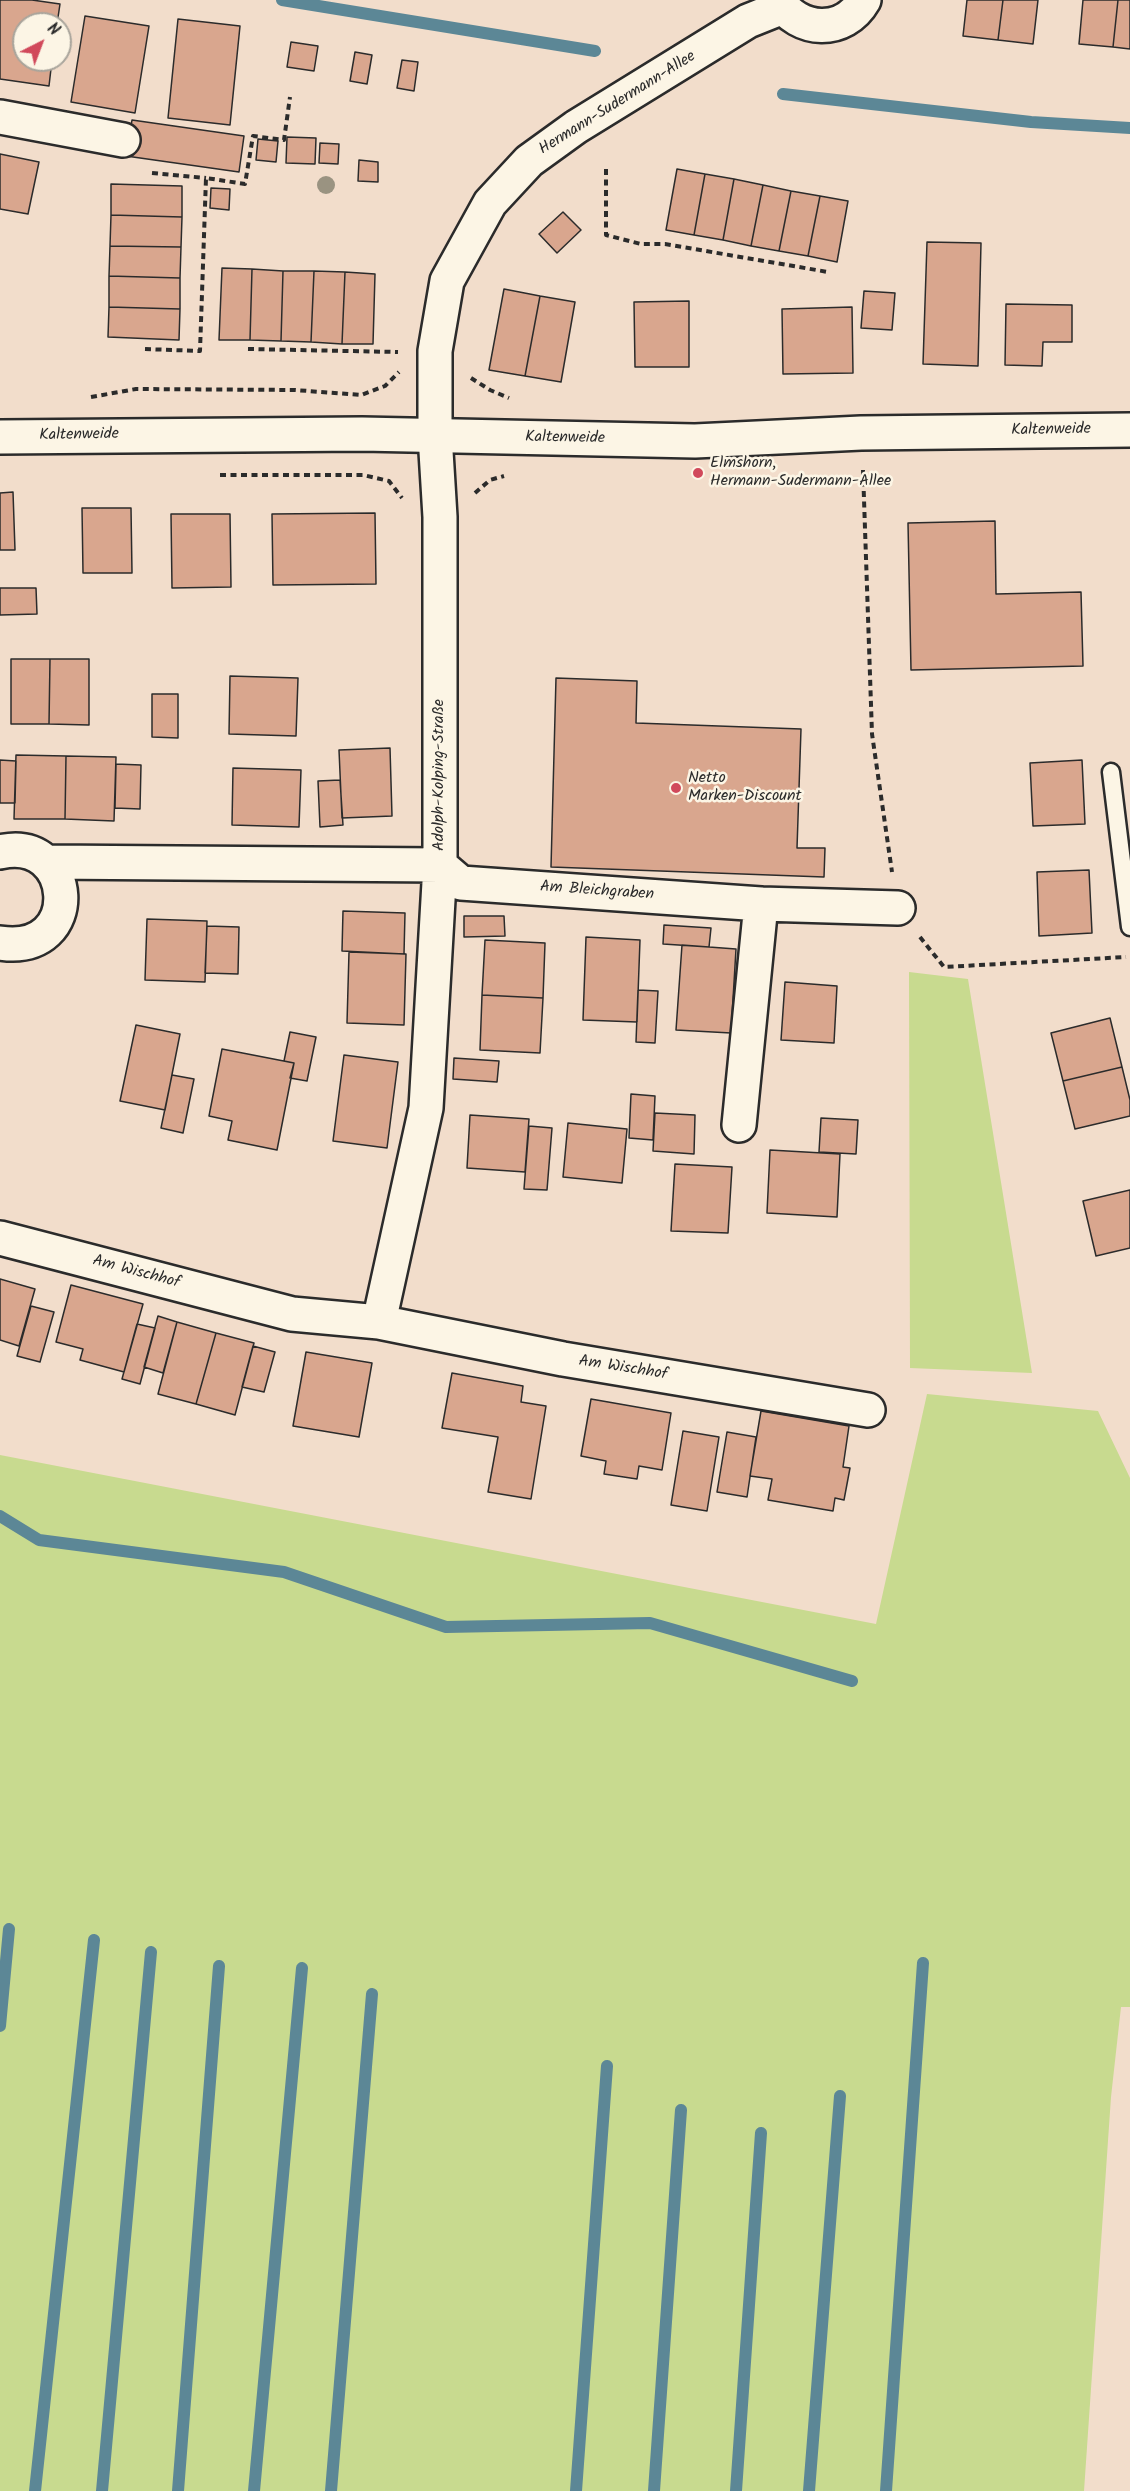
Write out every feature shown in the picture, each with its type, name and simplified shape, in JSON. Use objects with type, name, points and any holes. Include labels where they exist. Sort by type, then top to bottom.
[{"type":"street","name":"Hermann-Sudermann-Allee","points":[[435,435],[435,351],[447,281],[490,203],[529,160],[576,127],[748,21],[780,4],[793,18],[821,27],[836,25],[849,18],[864,0]]},
{"type":"street","points":[[0,117],[123,140]]},
{"type":"street","name":"Kaltenweide","points":[[0,437],[435,435],[695,441],[861,434],[1130,430]]},
{"type":"street","name":"Adolph-Kolping-Straße","points":[[0,852],[12,849],[31,853],[47,862],[440,866],[440,517],[435,435]]},
{"type":"street","points":[[0,943],[16,946],[34,941],[50,931],[60,915],[62,896],[58,878],[47,862]]},
{"type":"street","points":[[380,1322],[426,1108],[440,866]]},
{"type":"street","name":"Am Bleichgraben","points":[[440,866],[461,883],[761,904],[898,908]]},
{"type":"street","points":[[739,1125],[761,904]]},
{"type":"street","name":"Am Wischhof","points":[[0,1238],[292,1314],[380,1322],[563,1359],[868,1410]]},
{"type":"lane","points":[[1111,772],[1130,927]]},
{"type":"path","points":[[152,173],[245,184],[253,136],[284,140],[290,98]]},
{"type":"path","points":[[606,169],[606,235],[641,244],[665,244],[828,272]]},
{"type":"path","points":[[145,349],[200,351],[206,178]]},
{"type":"path","points":[[248,349],[408,353]]},
{"type":"path","points":[[90,397],[135,389],[295,390],[361,395]]},
{"type":"path","points":[[861,434],[872,734],[898,908],[944,967],[1130,957]]},
{"type":"green space","points":[[909,972],[968,979],[1032,1373],[910,1368]]},
{"type":"green space","points":[[927,1394],[1098,1411],[1130,1478],[1130,2007],[1121,2007],[1111,2097],[1084,2491],[0,2491],[0,1455],[876,1624]]},
{"type":"building","points":[[0,0],[32,0],[60,4],[59,12],[12,12],[12,72],[51,72],[49,86],[0,79]]},
{"type":"building","points":[[967,0],[1003,0],[998,40],[963,36]]},
{"type":"building","points":[[1003,0],[1038,0],[1033,44],[998,40]]},
{"type":"building","points":[[1083,0],[1118,0],[1113,47],[1079,44]]},
{"type":"building","points":[[1118,0],[1130,0],[1130,49],[1113,47]]},
{"type":"building","points":[[85,16],[149,26],[135,113],[71,102]]},
{"type":"building","points":[[178,19],[240,26],[230,125],[168,118]]},
{"type":"building","points":[[291,42],[318,46],[314,71],[287,67]]},
{"type":"building","points":[[355,52],[372,55],[367,84],[350,81]]},
{"type":"building","points":[[402,60],[418,62],[414,91],[397,88]]},
{"type":"building","points":[[132,120],[244,136],[239,172],[126,156]]},
{"type":"building","points":[[287,137],[316,138],[315,164],[286,163]]},
{"type":"building","points":[[258,139],[278,141],[276,162],[256,160]]},
{"type":"building","points":[[320,143],[339,144],[338,164],[319,163]]},
{"type":"building","points":[[0,154],[39,162],[28,214],[0,209]]},
{"type":"building","points":[[359,160],[378,162],[378,182],[358,181]]},
{"type":"building","points":[[677,169],[705,174],[694,235],[666,230]]},
{"type":"building","points":[[705,174],[734,179],[723,240],[694,235]]},
{"type":"building","points":[[734,179],[763,185],[751,246],[723,240]]},
{"type":"building","points":[[111,184],[182,186],[182,217],[111,215]]},
{"type":"building","points":[[763,185],[791,191],[779,251],[751,246]]},
{"type":"building","points":[[211,188],[230,189],[229,210],[210,208]]},
{"type":"building","points":[[791,191],[820,196],[808,256],[779,251]]},
{"type":"building","points":[[820,196],[848,201],[837,262],[808,256]]},
{"type":"building","points":[[563,212],[581,230],[557,253],[539,234]]},
{"type":"building","points":[[111,215],[182,217],[181,247],[110,246]]},
{"type":"building","points":[[927,242],[981,243],[978,366],[923,364]]},
{"type":"building","points":[[110,246],[181,247],[180,278],[109,276]]},
{"type":"building","points":[[222,268],[252,269],[250,340],[219,340]]},
{"type":"building","points":[[252,269],[283,271],[281,341],[250,340]]},
{"type":"building","points":[[283,271],[314,271],[311,342],[281,341]]},
{"type":"building","points":[[314,271],[345,272],[342,344],[311,342]]},
{"type":"building","points":[[345,272],[375,274],[373,344],[342,344]]},
{"type":"building","points":[[109,276],[180,278],[180,309],[109,307]]},
{"type":"building","points":[[504,289],[540,296],[525,376],[489,370]]},
{"type":"building","points":[[864,291],[895,293],[892,330],[861,328]]},
{"type":"building","points":[[540,296],[575,302],[561,382],[525,376]]},
{"type":"building","points":[[689,301],[689,367],[635,367],[634,302]]},
{"type":"building","points":[[1006,304],[1072,305],[1072,342],[1043,342],[1042,366],[1005,365]]},
{"type":"building","points":[[109,307],[180,309],[179,340],[108,337]]},
{"type":"building","points":[[852,307],[853,373],[783,374],[782,309]]},
{"type":"building","points":[[13,492],[15,550],[0,550],[0,493]]},
{"type":"building","points":[[82,508],[131,508],[132,573],[83,573]]},
{"type":"building","points":[[375,513],[376,584],[273,585],[272,514]]},
{"type":"building","points":[[171,514],[230,514],[231,587],[172,588]]},
{"type":"building","points":[[995,521],[996,594],[1081,592],[1083,666],[911,670],[908,523]]},
{"type":"building","points":[[0,588],[36,588],[37,614],[0,615]]},
{"type":"building","points":[[11,659],[50,659],[49,724],[11,724]]},
{"type":"building","points":[[50,659],[89,659],[89,725],[49,724]]},
{"type":"building","points":[[230,676],[298,678],[296,736],[229,734]]},
{"type":"building","name":"Netto Marken-Discount","points":[[556,678],[637,681],[636,723],[801,729],[797,848],[825,848],[824,877],[551,867]]},
{"type":"building","points":[[152,694],[178,694],[178,738],[152,737]]},
{"type":"building","points":[[390,748],[392,816],[342,818],[339,750]]},
{"type":"building","points":[[16,755],[66,756],[65,819],[14,819]]},
{"type":"building","points":[[66,756],[116,757],[114,821],[65,819]]},
{"type":"building","points":[[0,760],[16,761],[15,803],[0,803]]},
{"type":"building","points":[[1082,760],[1085,824],[1033,826],[1030,763]]},
{"type":"building","points":[[116,764],[141,765],[140,809],[115,808]]},
{"type":"building","points":[[233,768],[301,770],[299,827],[232,825]]},
{"type":"building","points":[[340,780],[343,825],[320,827],[318,781]]},
{"type":"building","points":[[1089,870],[1092,933],[1039,936],[1037,872]]},
{"type":"building","points":[[343,911],[405,913],[404,954],[342,951]]},
{"type":"building","points":[[464,916],[504,916],[505,936],[464,937]]},
{"type":"building","points":[[147,919],[207,921],[205,982],[145,980]]},
{"type":"building","points":[[664,925],[711,928],[709,947],[663,944]]},
{"type":"building","points":[[207,926],[239,927],[238,974],[205,973]]},
{"type":"building","points":[[586,937],[640,940],[637,1022],[583,1020]]},
{"type":"building","points":[[485,940],[545,943],[543,998],[482,995]]},
{"type":"building","points":[[682,945],[736,949],[731,1033],[676,1030]]},
{"type":"building","points":[[349,952],[406,954],[404,1025],[347,1023]]},
{"type":"building","points":[[785,982],[837,986],[834,1043],[781,1040]]},
{"type":"building","points":[[638,990],[658,991],[655,1043],[636,1042]]},
{"type":"building","points":[[482,995],[543,998],[540,1053],[480,1050]]},
{"type":"building","points":[[1110,1018],[1122,1067],[1063,1081],[1051,1033]]},
{"type":"building","points":[[136,1025],[180,1034],[165,1110],[120,1101]]},
{"type":"building","points":[[290,1032],[316,1037],[307,1081],[290,1078],[294,1063],[284,1061]]},
{"type":"building","points":[[222,1049],[294,1063],[277,1150],[228,1140],[232,1121],[209,1116]]},
{"type":"building","points":[[344,1055],[398,1062],[387,1148],[333,1141]]},
{"type":"building","points":[[454,1058],[499,1061],[497,1082],[453,1079]]},
{"type":"building","points":[[1122,1067],[1130,1100],[1130,1116],[1075,1129],[1063,1081]]},
{"type":"building","points":[[172,1075],[194,1079],[183,1133],[161,1128]]},
{"type":"building","points":[[631,1094],[655,1096],[653,1140],[629,1138]]},
{"type":"building","points":[[655,1113],[695,1115],[694,1154],[653,1151]]},
{"type":"building","points":[[470,1115],[529,1119],[525,1172],[467,1168]]},
{"type":"building","points":[[821,1118],[858,1120],[856,1154],[819,1152]]},
{"type":"building","points":[[568,1123],[627,1129],[622,1183],[563,1177]]},
{"type":"building","points":[[529,1126],[552,1128],[547,1190],[524,1189]]},
{"type":"building","points":[[770,1150],[840,1154],[837,1217],[767,1213]]},
{"type":"building","points":[[675,1164],[732,1167],[728,1233],[671,1231]]},
{"type":"building","points":[[1130,1190],[1130,1248],[1096,1256],[1083,1201]]},
{"type":"building","points":[[0,1279],[35,1289],[19,1346],[0,1340]]},
{"type":"building","points":[[71,1285],[143,1304],[124,1372],[80,1360],[83,1349],[56,1342]]},
{"type":"building","points":[[31,1306],[54,1312],[40,1362],[17,1356]]},
{"type":"building","points":[[158,1316],[177,1322],[163,1373],[144,1367]]},
{"type":"building","points":[[177,1322],[216,1333],[196,1404],[158,1394]]},
{"type":"building","points":[[137,1324],[155,1328],[140,1384],[122,1379]]},
{"type":"building","points":[[216,1333],[254,1343],[235,1415],[196,1404]]},
{"type":"building","points":[[253,1346],[275,1352],[264,1392],[242,1387]]},
{"type":"building","points":[[306,1352],[372,1363],[359,1437],[293,1426]]},
{"type":"building","points":[[452,1373],[523,1386],[521,1402],[546,1406],[531,1499],[488,1492],[498,1437],[442,1428]]},
{"type":"building","points":[[591,1399],[671,1413],[662,1470],[639,1466],[637,1479],[604,1474],[606,1461],[581,1456]]},
{"type":"building","points":[[761,1411],[849,1426],[843,1467],[850,1468],[844,1500],[835,1498],[833,1511],[768,1500],[772,1479],[750,1476]]},
{"type":"building","points":[[683,1431],[719,1437],[707,1511],[671,1505]]},
{"type":"building","points":[[727,1432],[756,1437],[747,1497],[717,1492]]},
{"type":"waterway","points":[[282,0],[595,51]]},
{"type":"waterway","points":[[783,94],[1031,122],[1130,128]]},
{"type":"waterway","points":[[0,1516],[39,1540],[284,1572],[446,1627],[650,1623],[852,1681]]},
{"type":"waterway","points":[[0,2026],[9,1929]]},
{"type":"waterway","points":[[35,2491],[94,1940]]},
{"type":"waterway","points":[[102,2491],[151,1952]]},
{"type":"waterway","points":[[886,2491],[923,1963]]},
{"type":"waterway","points":[[178,2491],[219,1966]]},
{"type":"waterway","points":[[254,2491],[302,1968]]},
{"type":"waterway","points":[[331,2491],[372,1994]]},
{"type":"waterway","points":[[576,2491],[607,2066]]},
{"type":"waterway","points":[[809,2491],[840,2096]]},
{"type":"waterway","points":[[654,2491],[681,2110]]},
{"type":"waterway","points":[[736,2491],[761,2133]]},
{"type":"place","name":"Elmshorn, Hermann-Sudermann-Allee","points":[[698,473]]},
{"type":"place","name":"Netto Marken-Discount","points":[[676,788]]}]
